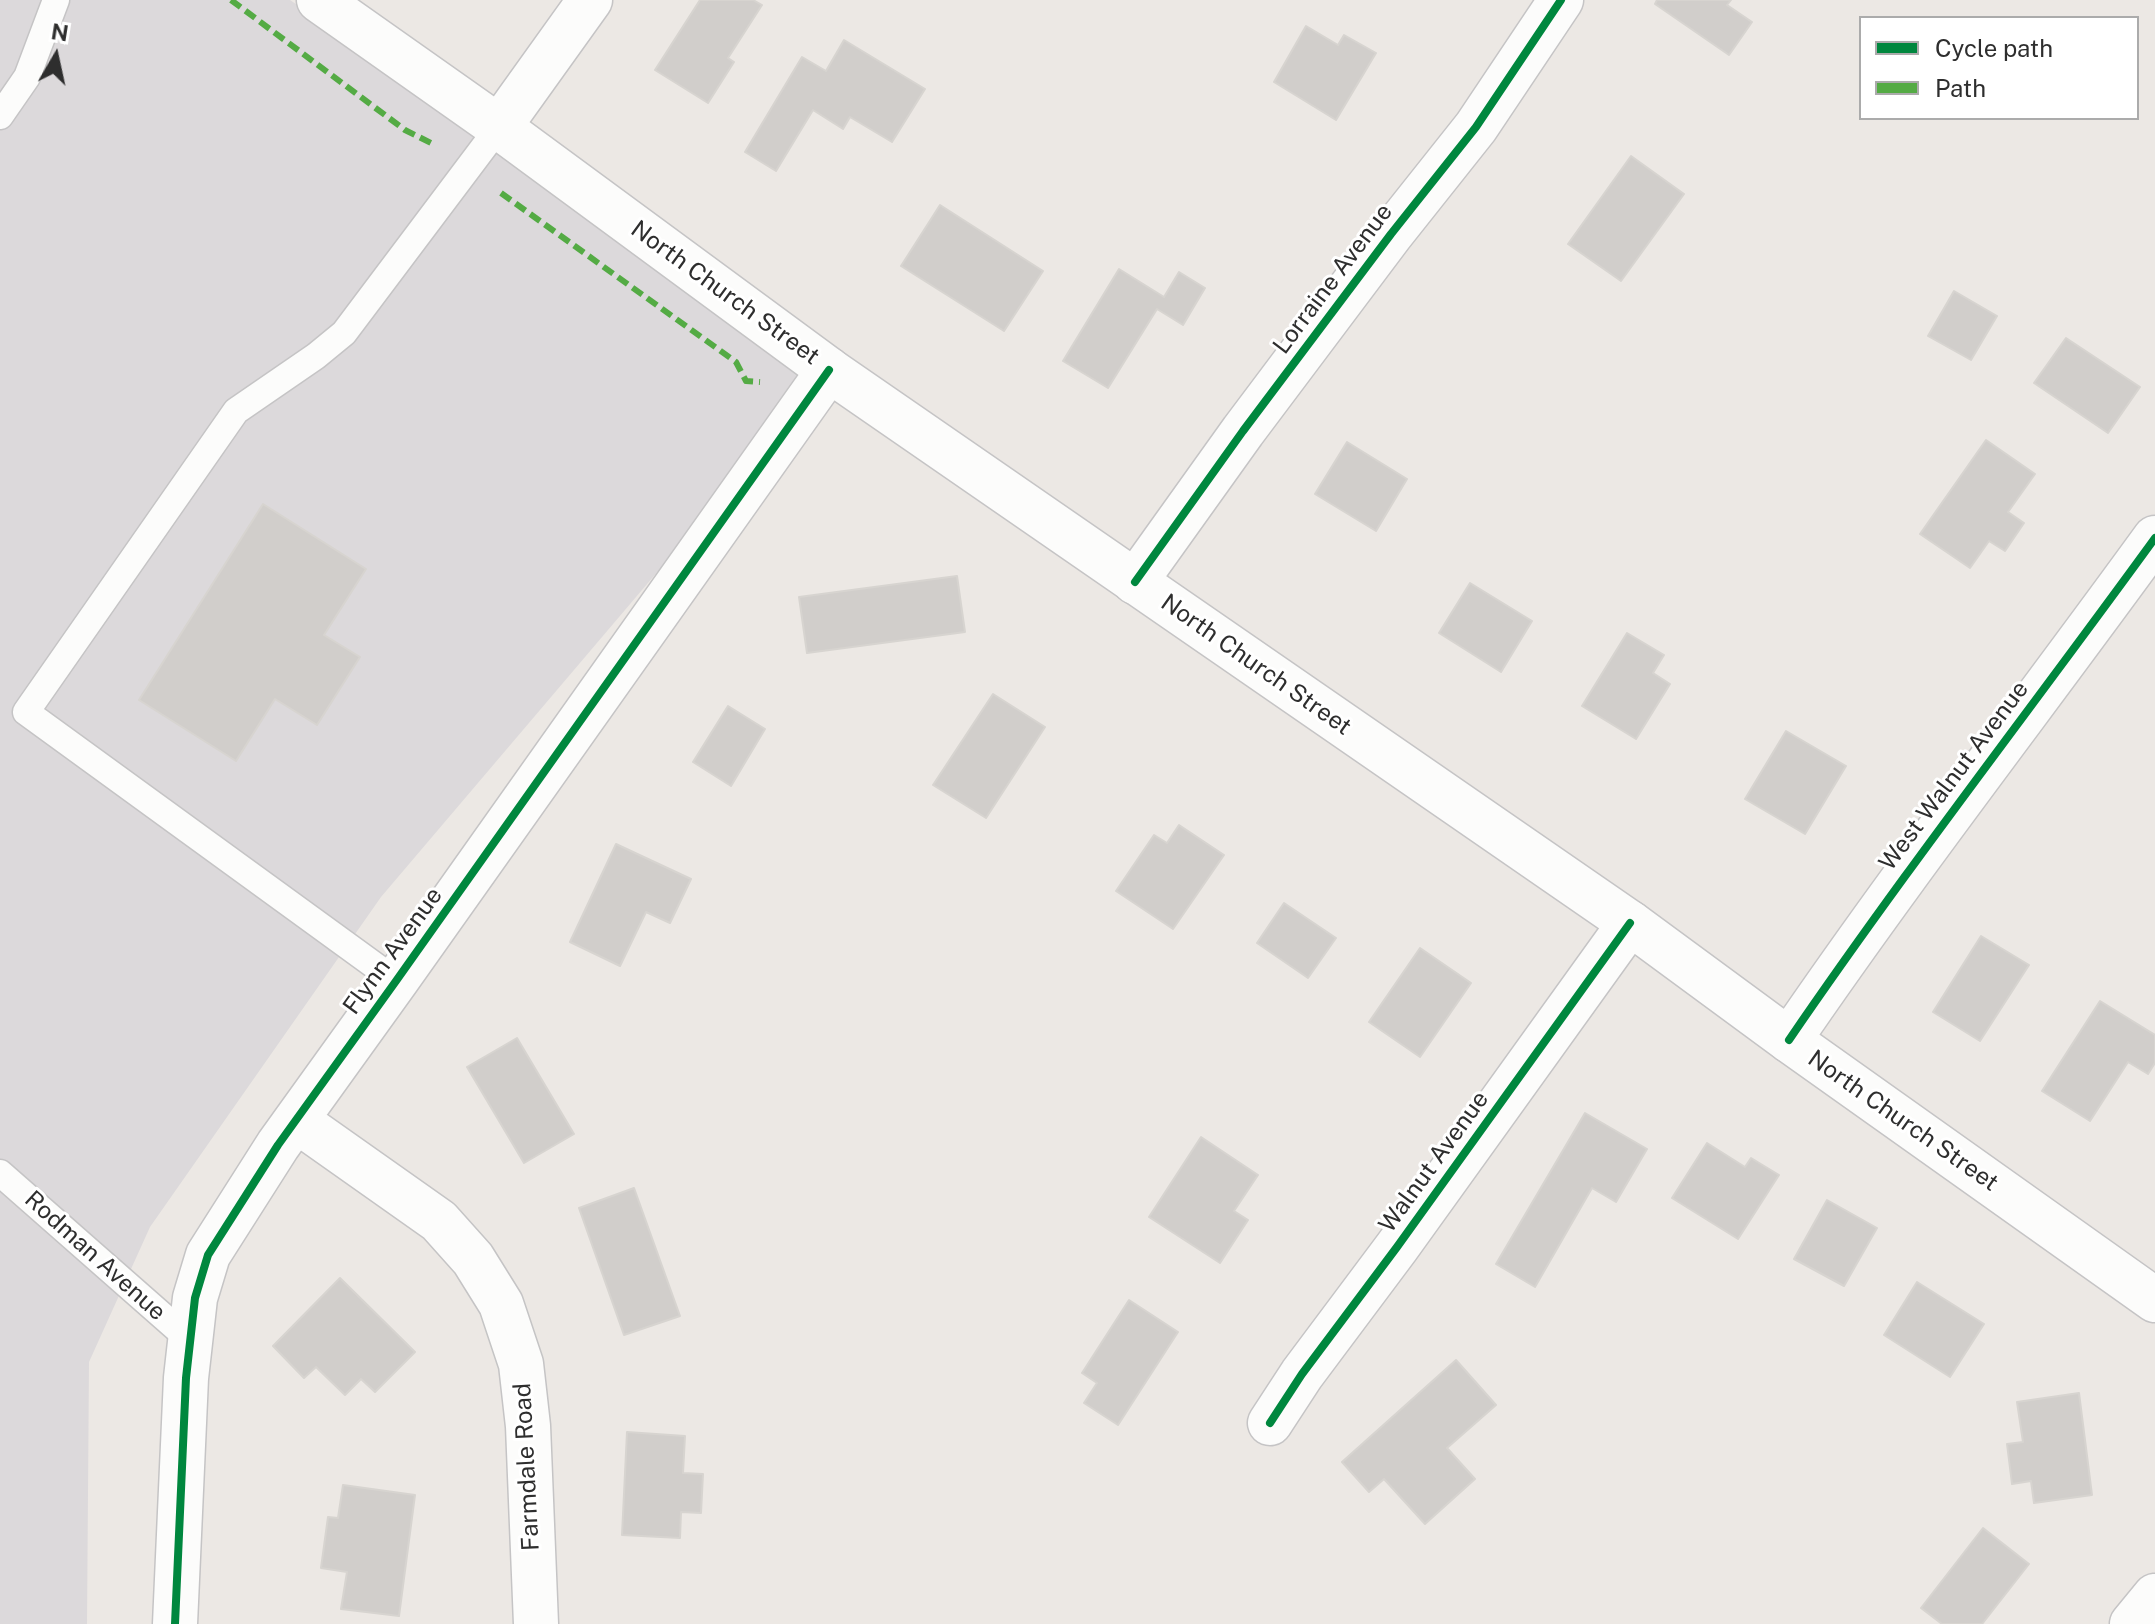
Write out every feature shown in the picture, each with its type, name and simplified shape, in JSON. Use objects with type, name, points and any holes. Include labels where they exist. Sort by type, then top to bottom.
[{"type":"street","name":"North Church Street","points":[[319,0],[499,127],[829,370],[1630,923],[2155,1300]]},
{"type":"street","points":[[499,127],[590,0]]},
{"type":"street","name":"Lorraine Avenue","points":[[1135,582],[1243,431],[1476,127],[1561,0]]},
{"type":"street","name":"Flynn Avenue","points":[[175,1624],[186,1378],[195,1298],[208,1255],[278,1145],[829,370]]},
{"type":"street","name":"West Walnut Avenue","points":[[1789,1040],[1923,849],[2155,538]]},
{"type":"street","name":"Walnut Avenue","points":[[1270,1423],[1302,1374],[1630,923]]},
{"type":"street","name":"Farmdale Road","points":[[296,1120],[439,1221],[473,1259],[501,1304],[521,1364],[528,1426],[536,1624]]},
{"type":"street","points":[[2132,1624],[2155,1596]]},
{"type":"lane","points":[[0,116],[27,77],[56,0]]},
{"type":"lane","points":[[396,981],[26,712],[236,411],[344,333],[499,127]]},
{"type":"lane","name":"Rodman Avenue","points":[[0,1173],[190,1340]]},
{"type":"shaded area","points":[[0,0],[290,0],[829,370],[381,897],[150,1227],[89,1362],[87,1624],[0,1624]]},
{"type":"building","points":[[700,0],[753,0],[762,5],[728,58],[734,62],[708,103],[655,70]]},
{"type":"building","points":[[1657,0],[1731,0],[1727,5],[1752,22],[1729,55],[1655,4]]},
{"type":"building","points":[[1306,26],[1338,45],[1344,35],[1376,53],[1336,120],[1274,82]]},
{"type":"building","points":[[844,40],[925,89],[892,142],[850,117],[843,129],[813,110],[776,171],[745,152],[802,57],[826,71]]},
{"type":"building","points":[[1631,156],[1684,194],[1621,281],[1568,244]]},
{"type":"building","points":[[940,205],[1043,271],[1004,331],[901,266]]},
{"type":"building","points":[[1119,269],[1164,297],[1179,272],[1205,288],[1183,325],[1157,309],[1108,388],[1063,361]]},
{"type":"building","points":[[1954,291],[1997,316],[1971,360],[1928,336]]},
{"type":"building","points":[[2066,338],[2140,387],[2108,433],[2034,383]]},
{"type":"building","points":[[1986,440],[2035,474],[2008,512],[2024,523],[2005,551],[1989,541],[1970,568],[1920,534]]},
{"type":"building","points":[[1347,442],[1407,479],[1376,531],[1315,494]]},
{"type":"building","points":[[263,504],[366,569],[324,635],[360,657],[317,725],[275,699],[236,761],[139,700]]},
{"type":"building","points":[[957,576],[965,632],[807,653],[799,597]]},
{"type":"building","points":[[1470,583],[1532,621],[1501,672],[1439,633]]},
{"type":"building","points":[[1627,633],[1664,655],[1653,673],[1670,684],[1636,739],[1582,706]]},
{"type":"building","points":[[993,694],[1045,727],[986,818],[933,785]]},
{"type":"building","points":[[728,706],[765,729],[731,786],[693,762]]},
{"type":"building","points":[[1786,731],[1846,766],[1805,834],[1745,799]]},
{"type":"building","points":[[1179,825],[1224,855],[1173,929],[1116,891],[1154,835],[1167,843]]},
{"type":"building","points":[[616,844],[691,879],[670,923],[646,912],[620,966],[570,942]]},
{"type":"building","points":[[1284,903],[1336,938],[1308,978],[1257,943]]},
{"type":"building","points":[[1981,936],[2029,965],[1980,1041],[1933,1012]]},
{"type":"building","points":[[1420,948],[1471,983],[1420,1057],[1369,1022]]},
{"type":"building","points":[[2100,1001],[2155,1035],[2155,1063],[2148,1074],[2128,1062],[2090,1121],[2042,1091]]},
{"type":"building","points":[[517,1038],[574,1134],[524,1163],[467,1067]]},
{"type":"building","points":[[1585,1113],[1647,1149],[1616,1202],[1592,1188],[1535,1287],[1496,1264]]},
{"type":"building","points":[[1201,1137],[1258,1175],[1234,1211],[1248,1220],[1220,1263],[1149,1217]]},
{"type":"building","points":[[1707,1143],[1745,1167],[1751,1158],[1779,1175],[1738,1239],[1672,1198]]},
{"type":"building","points":[[634,1188],[680,1316],[624,1335],[579,1208]]},
{"type":"building","points":[[1827,1200],[1877,1228],[1844,1286],[1794,1259]]},
{"type":"building","points":[[340,1278],[415,1352],[375,1392],[361,1379],[345,1395],[316,1367],[304,1378],[273,1346]]},
{"type":"building","points":[[1917,1282],[1984,1324],[1950,1377],[1884,1335]]},
{"type":"building","points":[[1129,1300],[1178,1332],[1118,1425],[1084,1403],[1097,1383],[1082,1373]]},
{"type":"building","points":[[1456,1360],[1496,1405],[1447,1448],[1475,1479],[1425,1524],[1384,1479],[1369,1492],[1342,1462]]},
{"type":"building","points":[[2079,1393],[2092,1495],[2034,1503],[2031,1481],[2012,1484],[2007,1444],[2023,1442],[2017,1402]]},
{"type":"building","points":[[627,1432],[685,1436],[683,1473],[703,1474],[701,1513],[681,1512],[680,1538],[622,1535]]},
{"type":"building","points":[[343,1485],[415,1495],[399,1616],[341,1609],[347,1572],[321,1568],[328,1517],[338,1518]]},
{"type":"building","points":[[1983,1528],[2029,1564],[1982,1624],[1942,1624],[1921,1608]]},
{"type":"marked path","points":[[231,0],[405,130],[431,143]]},
{"type":"marked path","points":[[501,193],[736,362],[746,381],[760,382]]},
{"type":"cycle path","points":[[1135,582],[1243,431],[1476,127],[1561,0]]},
{"type":"cycle path","points":[[175,1624],[186,1378],[195,1298],[208,1255],[278,1145],[829,370]]},
{"type":"cycle path","points":[[1789,1040],[1924,850],[2155,538]]},
{"type":"cycle path","points":[[1270,1423],[1302,1374],[1630,923]]}]
